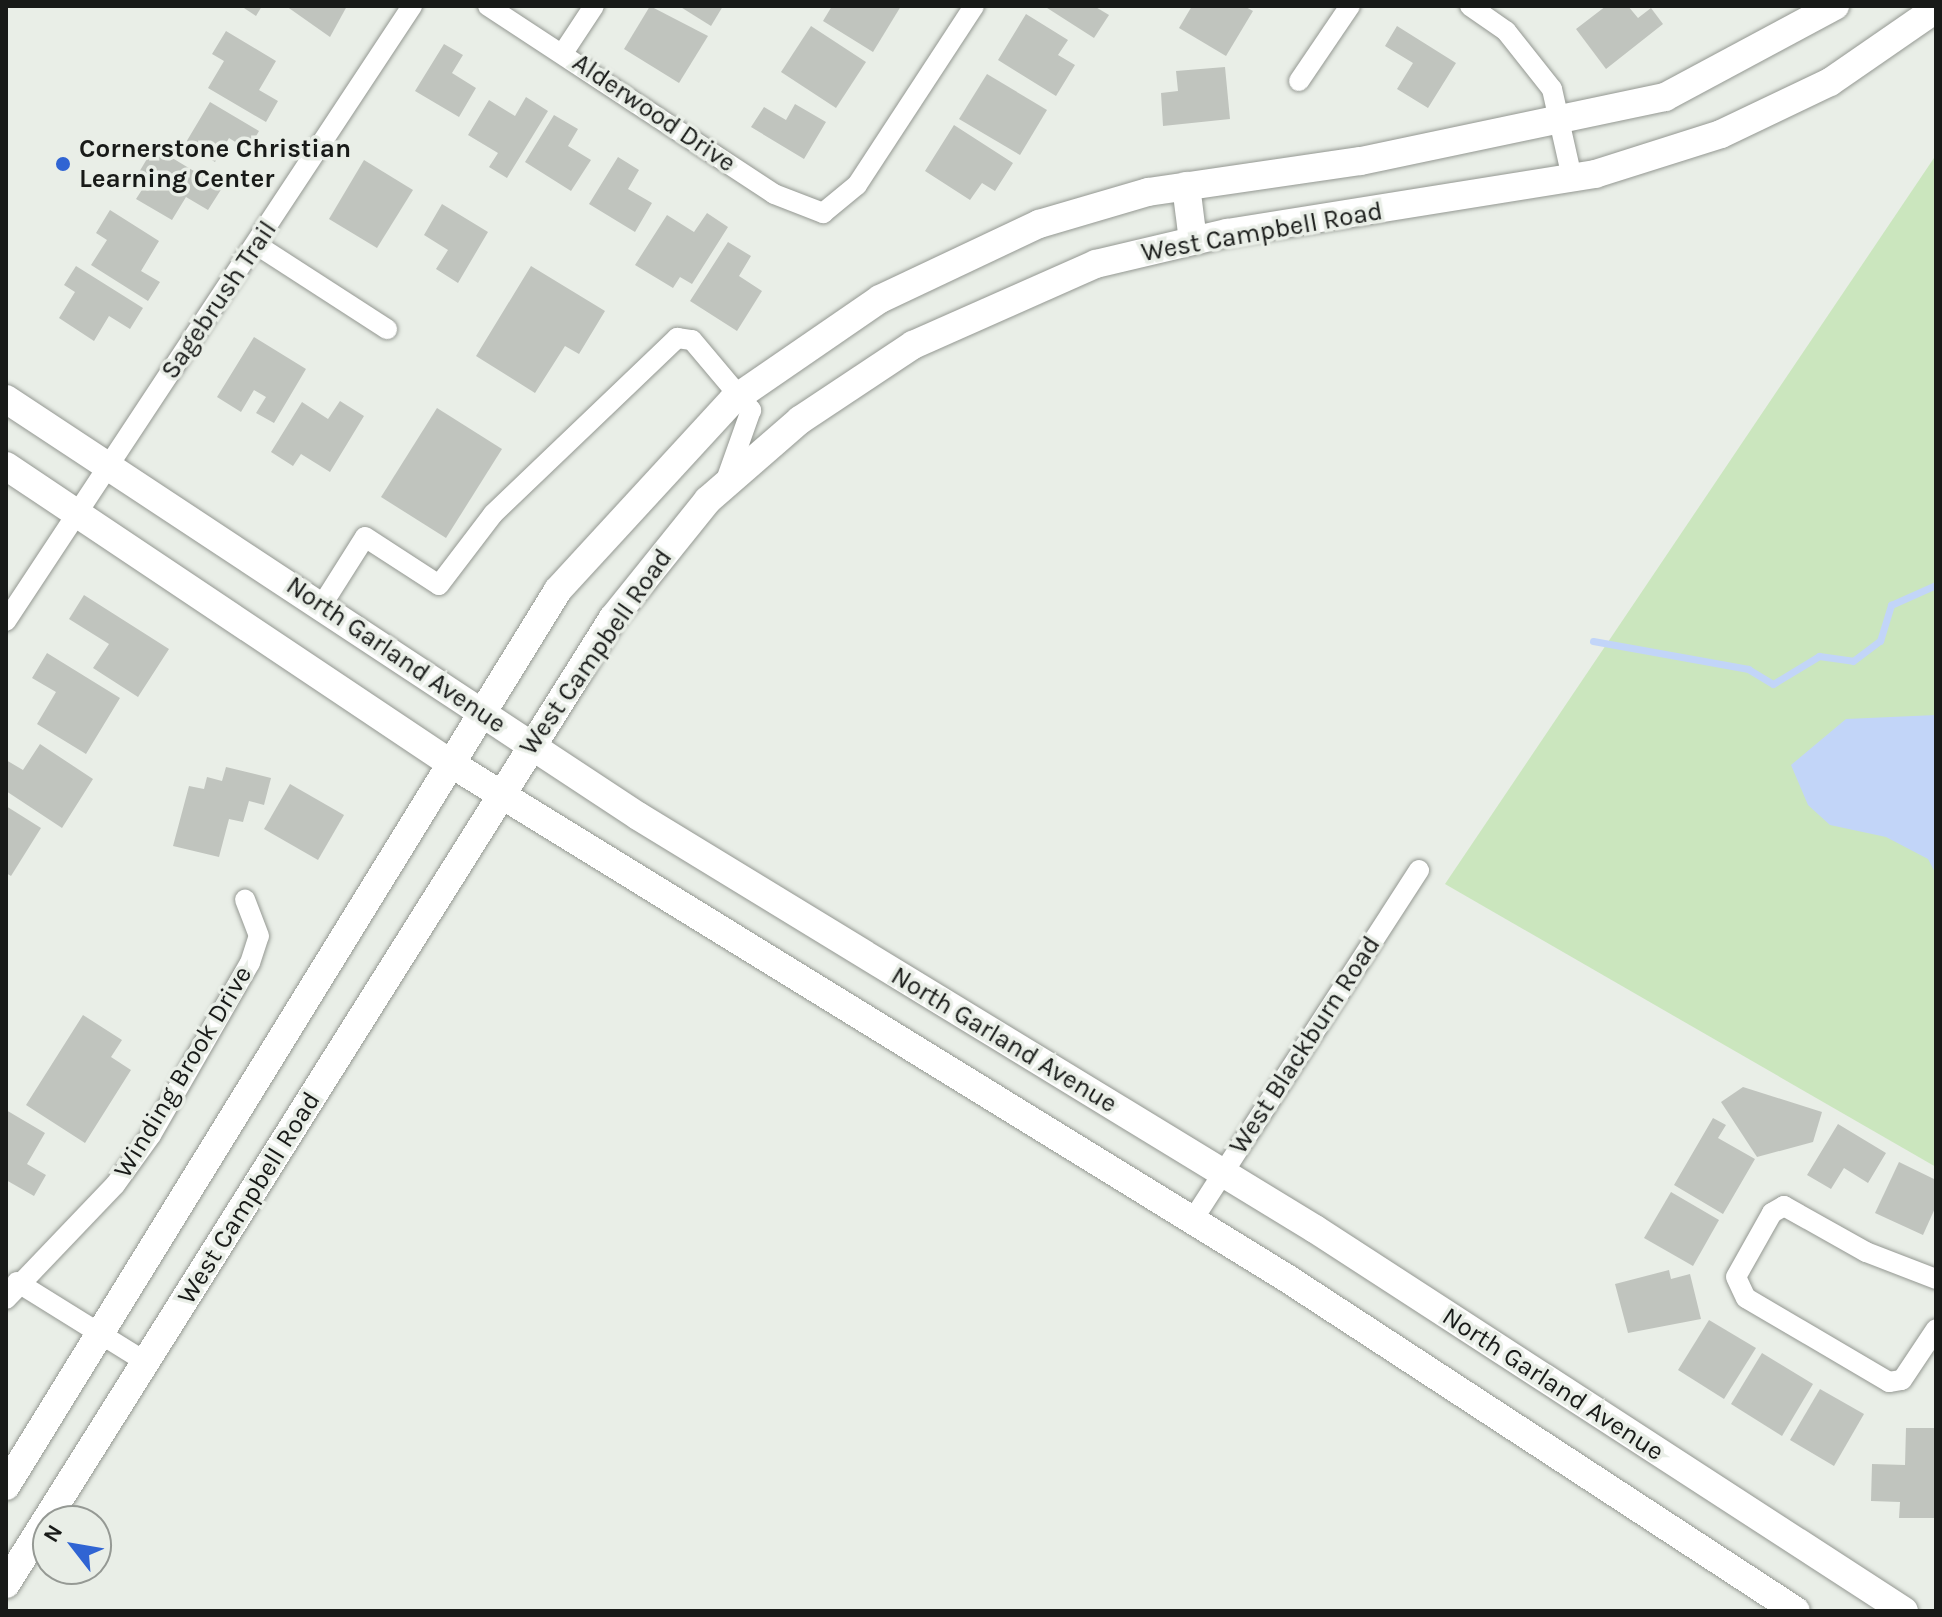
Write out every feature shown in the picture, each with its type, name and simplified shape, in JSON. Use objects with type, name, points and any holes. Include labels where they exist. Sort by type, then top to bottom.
[{"type":"main road","name":"West Campbell Road","points":[[6,1486],[481,713],[589,549],[742,394],[928,273],[1039,224],[1186,186],[1563,123],[1665,97],[1835,6]]},
{"type":"main road","name":"West Campbell Road","points":[[6,1584],[147,1363],[530,744],[613,618],[724,486],[800,420],[913,345],[1096,264],[1193,241],[1572,178],[1721,134],[1830,82],[1936,9]]},
{"type":"main road","points":[[1186,186],[1193,241]]},
{"type":"main road","name":"North Garland Avenue","points":[[6,399],[322,605],[481,713],[1223,1173],[1904,1611]]},
{"type":"main road","name":"North Garland Avenue","points":[[6,466],[450,763],[1192,1221],[1796,1611]]},
{"type":"street","name":"Sagebrush Trail","points":[[6,621],[75,511],[257,245],[412,6]]},
{"type":"street","name":"Alderwood Drive","points":[[488,6],[774,194],[823,213],[857,185],[974,6]]},
{"type":"street","points":[[563,53],[594,6]]},
{"type":"street","points":[[1299,81],[1350,6]]},
{"type":"street","points":[[1470,6],[1535,61],[1563,123],[1572,178]]},
{"type":"street","points":[[257,245],[387,329]]},
{"type":"street","points":[[322,605],[365,537],[439,585],[493,514],[677,338],[692,340],[742,394],[751,410],[749,425],[724,486]]},
{"type":"street","name":"West Blackburn Road","points":[[1192,1221],[1419,870]]},
{"type":"street","name":"Winding Brook Drive","points":[[12,1291],[115,1185],[165,1112],[250,963],[259,936],[245,900]]},
{"type":"street","points":[[1936,1279],[1866,1252],[1784,1206],[1772,1213],[1736,1277],[1746,1298],[1889,1382],[1902,1380],[1936,1329]]},
{"type":"street","points":[[12,1291],[147,1363]]},
{"type":"green space","points":[[1936,155],[1936,1167],[1445,884]]},
{"type":"water","points":[[1936,715],[1936,874],[1928,859],[1886,837],[1830,825],[1808,805],[1791,765],[1846,719]]},
{"type":"building","points":[[241,6],[262,6],[256,16]]},
{"type":"building","points":[[286,6],[347,6],[330,37]]},
{"type":"building","points":[[650,6],[708,36],[679,83],[624,49]]},
{"type":"building","points":[[679,6],[723,6],[711,26]]},
{"type":"building","points":[[832,6],[901,6],[873,52],[823,21]]},
{"type":"building","points":[[1044,6],[1094,6],[1109,15],[1094,38]]},
{"type":"building","points":[[1192,6],[1244,6],[1253,11],[1226,56],[1179,28]]},
{"type":"building","points":[[1606,6],[1628,6],[1638,18],[1651,8],[1663,24],[1606,69],[1576,29]]},
{"type":"building","points":[[1026,14],[1068,40],[1058,55],[1075,65],[1056,96],[998,60]]},
{"type":"building","points":[[811,26],[866,62],[836,108],[781,72]]},
{"type":"building","points":[[1397,26],[1456,63],[1428,108],[1397,89],[1413,63],[1385,46]]},
{"type":"building","points":[[226,31],[276,61],[259,90],[278,101],[266,122],[208,88],[224,61],[212,54]]},
{"type":"building","points":[[444,44],[463,55],[452,73],[476,88],[459,117],[415,91]]},
{"type":"building","points":[[1225,67],[1230,119],[1163,126],[1161,93],[1178,91],[1176,71]]},
{"type":"building","points":[[987,74],[1047,110],[1020,155],[959,119]]},
{"type":"building","points":[[526,97],[548,111],[507,178],[489,167],[498,153],[468,135],[489,100],[515,116]]},
{"type":"building","points":[[210,102],[259,131],[248,150],[229,138],[215,162],[185,144]]},
{"type":"building","points":[[795,104],[826,122],[804,159],[751,127],[764,107],[786,120]]},
{"type":"building","points":[[554,115],[578,129],[568,146],[591,160],[571,191],[525,162]]},
{"type":"building","points":[[954,125],[1013,163],[995,191],[982,183],[970,200],[925,171]]},
{"type":"building","points":[[154,147],[222,188],[208,210],[186,197],[172,220],[136,199],[145,185],[135,179]]},
{"type":"building","points":[[618,157],[639,170],[628,189],[652,203],[635,232],[589,204]]},
{"type":"building","points":[[364,160],[413,190],[377,248],[329,219]]},
{"type":"building","points":[[442,204],[488,232],[458,283],[436,269],[448,250],[424,235]]},
{"type":"building","points":[[110,210],[159,241],[141,271],[160,282],[148,301],[91,265],[107,240],[96,233]]},
{"type":"building","points":[[707,213],[728,227],[692,284],[680,277],[673,288],[635,265],[667,215],[694,232]]},
{"type":"building","points":[[728,242],[751,256],[739,276],[762,291],[737,331],[690,301]]},
{"type":"building","points":[[76,266],[143,308],[130,329],[109,316],[94,341],[59,318],[75,292],[64,285]]},
{"type":"building","points":[[531,266],[605,311],[579,354],[565,346],[535,393],[476,356]]},
{"type":"building","points":[[254,337],[306,369],[274,423],[256,413],[266,397],[254,390],[241,412],[217,397]]},
{"type":"building","points":[[340,401],[364,416],[330,472],[301,454],[293,466],[271,452],[302,402],[328,419]]},
{"type":"building","points":[[437,408],[502,449],[446,538],[381,497]]},
{"type":"building","points":[[84,595],[169,649],[138,697],[93,668],[109,644],[69,619]]},
{"type":"building","points":[[47,653],[120,698],[86,754],[37,724],[56,692],[32,678]]},
{"type":"building","points":[[40,744],[93,779],[62,828],[6,791],[6,760],[23,770]]},
{"type":"building","points":[[226,767],[271,778],[264,805],[249,801],[243,822],[229,819],[219,857],[173,846],[189,786],[204,789],[207,777],[222,781]]},
{"type":"building","points":[[290,784],[344,815],[318,860],[264,829]]},
{"type":"building","points":[[6,806],[41,828],[11,876],[6,873]]},
{"type":"building","points":[[83,1015],[122,1040],[111,1057],[131,1070],[85,1143],[26,1105]]},
{"type":"building","points":[[1743,1087],[1822,1112],[1813,1142],[1757,1157],[1721,1102]]},
{"type":"building","points":[[6,1110],[45,1133],[27,1164],[46,1175],[34,1196],[6,1180]]},
{"type":"building","points":[[1713,1118],[1726,1125],[1718,1138],[1755,1159],[1723,1214],[1674,1185]]},
{"type":"building","points":[[1838,1124],[1886,1153],[1868,1183],[1844,1168],[1831,1189],[1807,1175]]},
{"type":"building","points":[[1899,1162],[1936,1180],[1936,1206],[1923,1235],[1875,1213]]},
{"type":"building","points":[[1671,1192],[1719,1220],[1693,1266],[1644,1238]]},
{"type":"building","points":[[1669,1270],[1671,1279],[1690,1274],[1701,1319],[1628,1333],[1615,1284]]},
{"type":"building","points":[[1709,1320],[1756,1348],[1724,1399],[1678,1370]]},
{"type":"building","points":[[1762,1353],[1813,1384],[1782,1436],[1731,1404]]},
{"type":"building","points":[[1820,1389],[1864,1414],[1834,1466],[1790,1440]]},
{"type":"building","points":[[1906,1428],[1936,1428],[1934,1518],[1899,1518],[1900,1502],[1871,1501],[1872,1464],[1905,1465]]},
{"type":"waterway","points":[[1593,641],[1748,669],[1773,684],[1819,656],[1853,661],[1880,641],[1891,605],[1936,585]]},
{"type":"place","name":"Cornerstone Christian Learning Center","points":[[63,164]]}]
